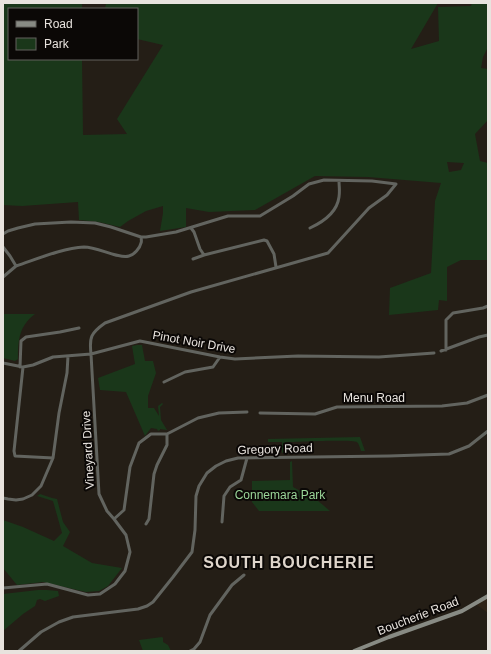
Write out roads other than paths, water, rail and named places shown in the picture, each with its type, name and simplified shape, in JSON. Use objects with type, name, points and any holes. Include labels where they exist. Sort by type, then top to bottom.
[{"type":"main road","name":"Boucherie Road","points":[[354,651],[462,611],[488,596]]},
{"type":"street","points":[[3,234],[8,231],[35,224],[71,222],[95,223],[141,237],[176,232],[228,216],[260,216],[293,196],[309,184],[324,180],[372,181],[396,184],[387,195],[369,208],[328,253],[276,267],[274,254],[268,241],[264,240],[193,259]]},
{"type":"street","points":[[310,228],[329,216],[336,206],[339,197],[339,181]]},
{"type":"street","points":[[191,228],[204,255]]},
{"type":"street","points":[[3,277],[16,266],[60,252],[85,247],[123,256],[130,256],[136,252],[141,244],[141,237]]},
{"type":"street","points":[[3,247],[16,266]]},
{"type":"street","name":"Vineyard Drive","points":[[3,588],[47,584],[88,595],[100,594],[114,584],[125,571],[130,552],[126,535],[106,511],[99,494],[90,343],[94,330],[105,323],[191,292],[276,267]]},
{"type":"street","points":[[446,350],[446,320],[453,313],[488,306]]},
{"type":"street","points":[[53,458],[16,456],[14,451],[21,367],[21,341],[26,337],[79,328]]},
{"type":"street","points":[[441,351],[488,335]]},
{"type":"street","name":"Pinot Noir Drive","points":[[3,363],[21,367],[33,365],[53,357],[91,354],[140,341],[220,357],[240,359],[298,356],[379,357],[434,353]]},
{"type":"street","points":[[3,498],[8,500],[23,499],[32,495],[41,486],[53,458],[59,413],[67,373],[68,356]]},
{"type":"street","points":[[164,382],[185,372],[213,367],[220,357]]},
{"type":"street","name":"Menu Road","points":[[260,413],[315,414],[337,407],[442,406],[468,403],[488,395]]},
{"type":"street","points":[[114,519],[124,510],[130,467],[139,443],[151,434],[167,434],[198,418],[219,413],[247,412]]},
{"type":"street","name":"Gregory Road","points":[[20,651],[41,632],[59,622],[73,617],[138,609],[153,602],[192,552],[195,530],[196,496],[199,486],[207,473],[226,461],[238,458],[449,454],[469,446],[488,431]]},
{"type":"street","points":[[146,524],[149,519],[154,474],[167,445],[167,434]]},
{"type":"street","points":[[222,522],[224,496],[230,487],[241,480],[247,458]]},
{"type":"street","points":[[190,651],[200,642],[210,615],[232,585],[244,575]]},
{"type":"district","name":"SOUTH BOUCHERIE","points":[[289,562]]},
{"type":"park label","name":"Connemara Park","points":[[280,495]]}]
